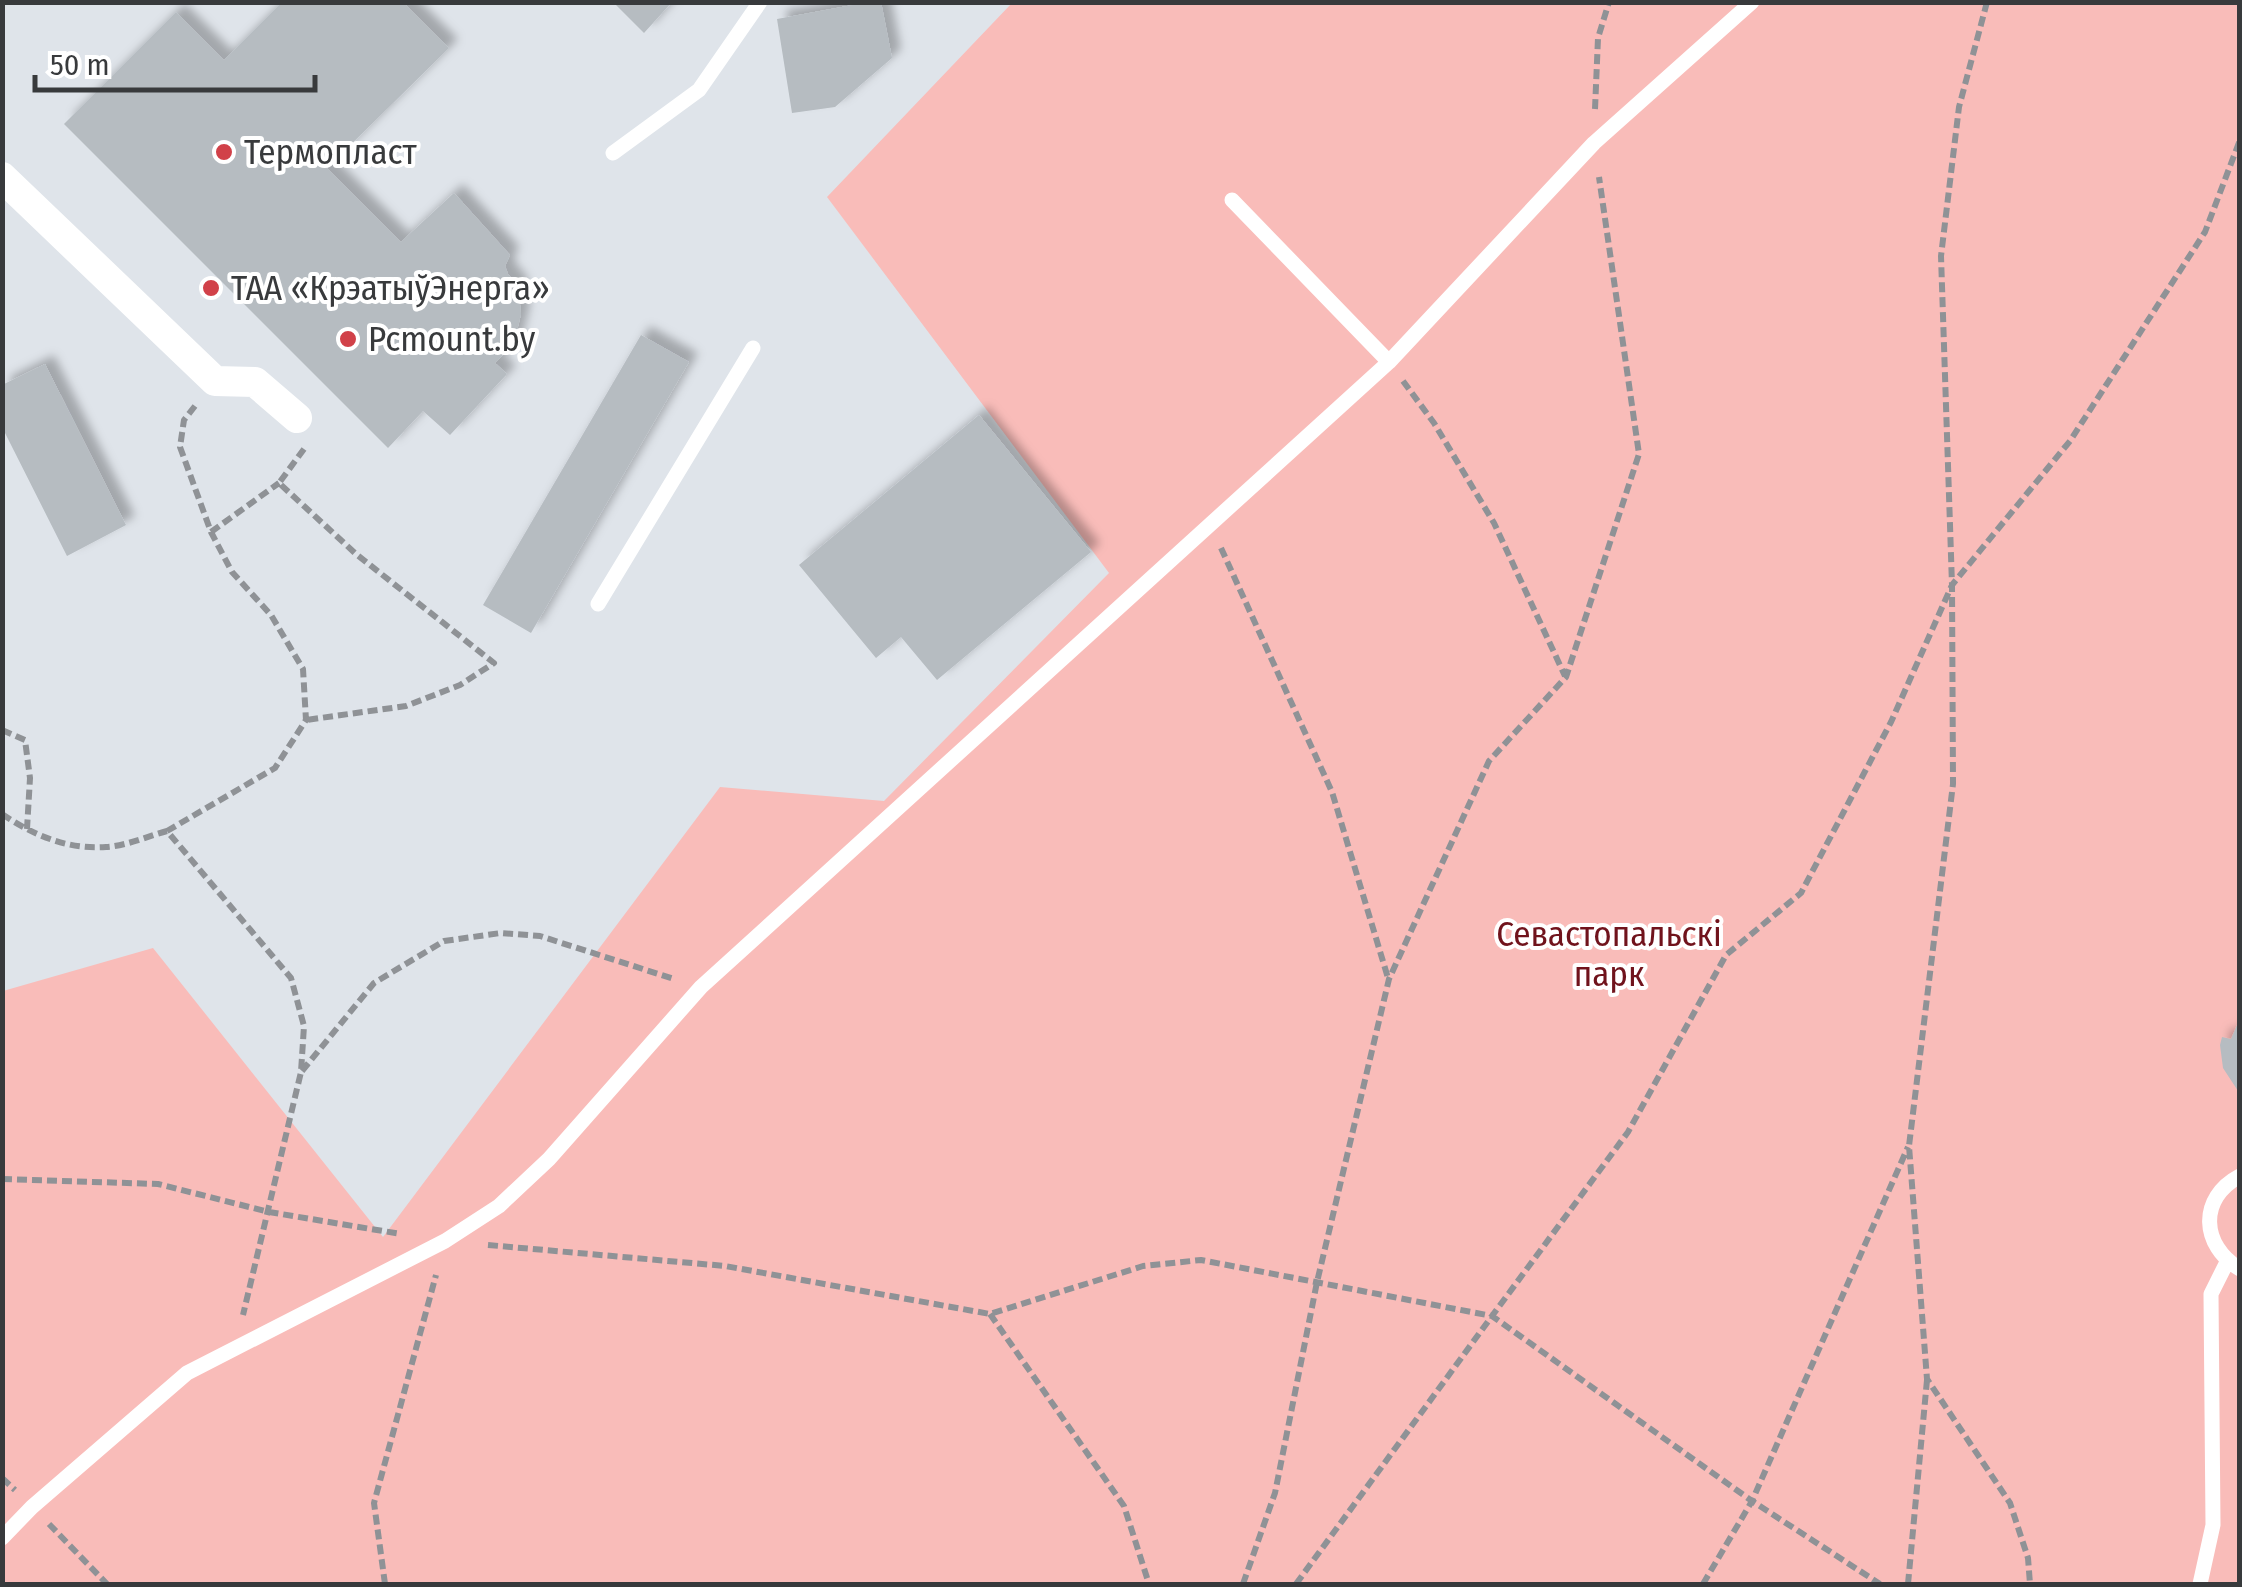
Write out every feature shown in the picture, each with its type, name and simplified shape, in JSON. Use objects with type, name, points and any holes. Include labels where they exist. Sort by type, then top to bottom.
[{"type":"street","points":[[2,178],[215,381],[255,382],[297,418]]},
{"type":"lane","points":[[613,153],[699,90],[760,2]]},
{"type":"lane","points":[[2,1538],[32,1507],[187,1373],[446,1241],[499,1206],[549,1160],[700,987],[1389,362],[1594,143],[1752,2]]},
{"type":"lane","points":[[1232,200],[1389,362]]},
{"type":"lane","points":[[598,604],[753,348]]},
{"type":"lane","points":[[2200,1584],[2213,1525],[2211,1294],[2233,1265],[2216,1248],[2209,1217],[2222,1189],[2240,1176]]},
{"type":"path","points":[[1242,1584],[1275,1492],[1317,1282],[1389,979],[1489,762],[1566,677],[1639,454],[1594,143],[1598,38],[1609,2]]},
{"type":"path","points":[[1908,1584],[1927,1379],[1909,1146],[1953,784],[1952,585],[1941,256],[1959,107],[1987,2]]},
{"type":"path","points":[[1296,1584],[1628,1132],[1726,955],[1801,893],[1892,722],[1952,585],[2070,441],[2206,232],[2240,140]]},
{"type":"path","points":[[1389,362],[1434,424],[1494,523],[1566,677]]},
{"type":"path","points":[[2,814],[26,831],[67,845],[107,848],[167,831],[276,768],[306,720],[304,669],[271,616],[232,572],[212,532],[180,447],[184,420],[215,381]]},
{"type":"path","points":[[212,532],[278,483],[314,435],[297,418]]},
{"type":"path","points":[[278,483],[356,554],[494,663],[460,685],[406,706],[306,720]]},
{"type":"path","points":[[1210,525],[1332,792],[1389,979]]},
{"type":"path","points":[[2,730],[24,740],[30,778],[26,831]]},
{"type":"path","points":[[167,831],[291,978],[304,1026],[301,1072],[238,1346]]},
{"type":"path","points":[[301,1072],[374,983],[444,940],[501,934],[540,936],[700,987]]},
{"type":"path","points":[[1703,1584],[1752,1501],[1909,1146]]},
{"type":"path","points":[[2,1179],[158,1184],[269,1212],[446,1241],[725,1266],[990,1314],[1143,1266],[1201,1260],[1492,1316],[1752,1501],[1880,1584]]},
{"type":"path","points":[[385,1584],[374,1503],[446,1241]]},
{"type":"path","points":[[990,1314],[1124,1506],[1148,1584]]},
{"type":"path","points":[[1927,1379],[2010,1503],[2028,1558],[2030,1584]]},
{"type":"path","points":[[2,1478],[107,1584]]},
{"type":"green space","name":"Севастопальскі парк","points":[[1012,3],[2239,3],[2239,1584],[3,1584],[3,991],[153,948],[383,1237],[720,787],[884,801],[1109,573],[827,197]]},
{"type":"building","points":[[282,2],[403,2],[449,48],[327,168],[401,242],[454,193],[510,255],[505,266],[518,285],[521,314],[514,343],[495,363],[507,374],[450,435],[423,411],[388,448],[64,124],[176,12],[224,60]]},
{"type":"building","points":[[613,2],[672,2],[644,33]]},
{"type":"building","points":[[881,2],[892,58],[835,107],[792,113],[777,19]]},
{"type":"building","points":[[641,335],[689,362],[531,633],[483,605]]},
{"type":"building","points":[[45,364],[126,525],[67,556],[2,427],[2,385]]},
{"type":"building","points":[[979,415],[1091,552],[937,680],[901,637],[876,658],[799,565]]},
{"type":"building","points":[[2240,1018],[2240,1094],[2223,1068],[2220,1045],[2222,1037],[2231,1039]]},
{"type":"place","name":"Термопласт","points":[[224,152]]},
{"type":"place","name":"ТАА «КрэатыўЭнерга»","points":[[211,288]]},
{"type":"place","name":"Pcmount.by","points":[[348,339]]}]
